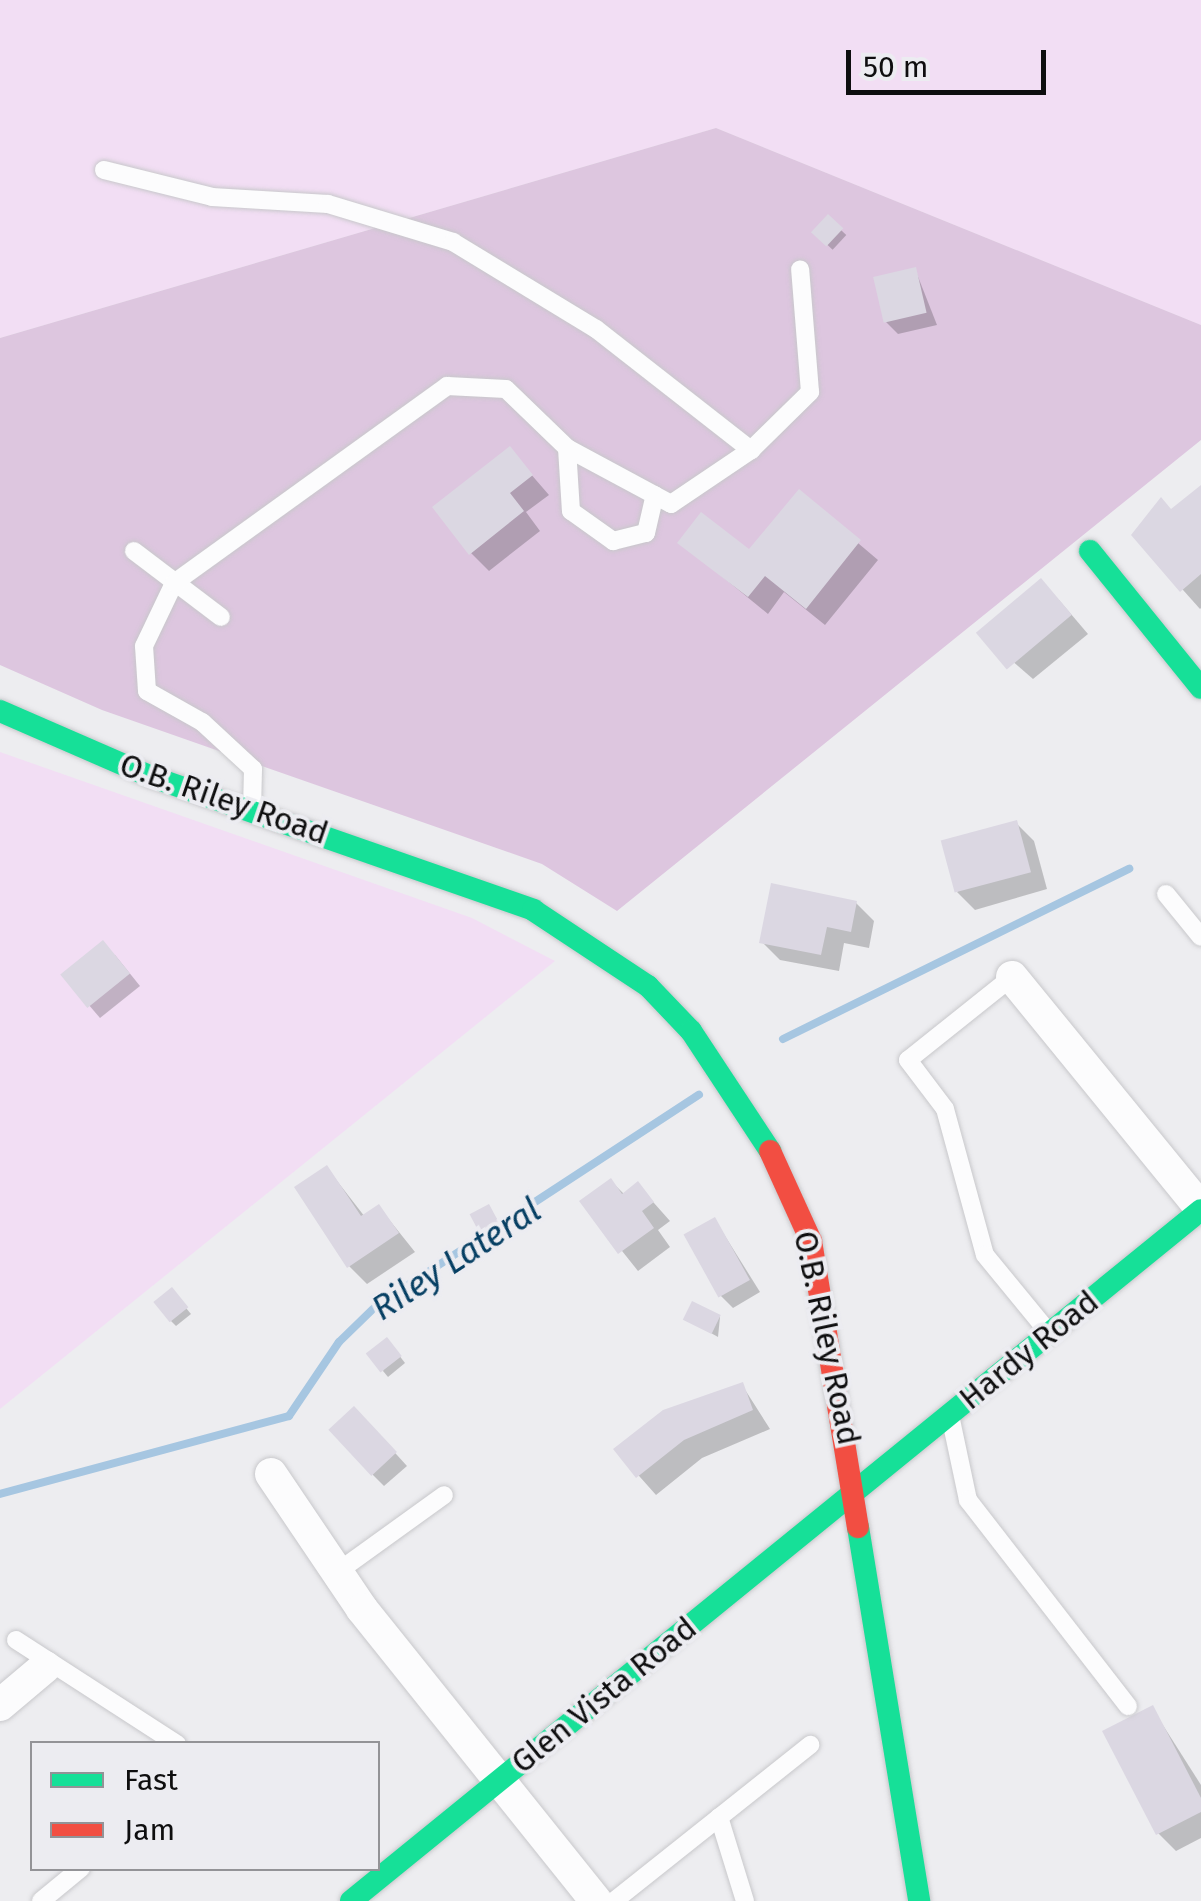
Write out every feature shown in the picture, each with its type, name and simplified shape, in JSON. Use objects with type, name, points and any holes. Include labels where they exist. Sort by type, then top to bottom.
[{"type":"street","points":[[1090,551],[1195,669]]},
{"type":"street","name":"O.B. Riley Road","points":[[0,711],[252,810],[533,910],[601,950],[691,1031],[760,1130],[811,1241],[858,1490],[919,1901]]},
{"type":"street","points":[[1012,977],[1201,1210]]},
{"type":"street","name":"Hardy Road","points":[[858,1490],[1201,1210]]},
{"type":"street","points":[[271,1474],[336,1573],[596,1901]]},
{"type":"street","name":"Glen Vista Road","points":[[380,1870],[500,1780],[858,1490]]},
{"type":"street","points":[[0,1705],[45,1668]]},
{"type":"street","name":"Glen Vista Road","points":[[350,1901],[377,1872]]},
{"type":"lane","points":[[104,170],[212,197],[328,204],[454,242],[596,329],[751,450]]},
{"type":"lane","points":[[252,810],[253,769],[202,722],[146,690],[144,646],[174,583],[447,386],[506,389],[567,448],[671,504],[751,450],[810,392],[800,269]]},
{"type":"lane","points":[[567,448],[571,511],[614,541],[646,533],[655,495]]},
{"type":"lane","points":[[134,551],[221,617]]},
{"type":"lane","points":[[1166,894],[1201,938]]},
{"type":"lane","points":[[1012,977],[908,1060],[945,1109],[985,1255],[1049,1333]]},
{"type":"lane","points":[[950,1414],[968,1500],[1128,1706]]},
{"type":"lane","points":[[336,1573],[444,1495]]},
{"type":"lane","points":[[16,1640],[172,1741]]},
{"type":"lane","points":[[614,1901],[810,1745]]},
{"type":"lane","points":[[719,1817],[746,1901]]},
{"type":"lane","points":[[42,1901],[77,1871]]},
{"type":"shaded area","points":[[0,0],[1201,0],[1201,325],[716,128],[0,338]]},
{"type":"shaded area","points":[[716,128],[1201,325],[1201,440],[617,911],[542,864],[102,710],[0,665],[0,338]]},
{"type":"shaded area","points":[[0,752],[472,918],[555,961],[0,1409]]},
{"type":"building","points":[[828,214],[843,228],[826,247],[811,232]]},
{"type":"building","points":[[916,267],[927,313],[884,323],[873,277]]},
{"type":"building","points":[[510,446],[533,475],[510,493],[524,511],[469,555],[432,507]]},
{"type":"building","points":[[1201,485],[1201,574],[1180,592],[1131,535],[1161,497],[1171,509]]},
{"type":"building","points":[[799,489],[861,540],[806,609],[765,576],[748,597],[677,543],[701,512],[749,549]]},
{"type":"building","points":[[1041,578],[1072,615],[1007,669],[976,633]]},
{"type":"building","points":[[1017,820],[1031,872],[955,893],[941,840]]},
{"type":"building","points":[[771,883],[857,901],[851,932],[827,927],[821,955],[759,943]]},
{"type":"building","points":[[103,940],[130,973],[87,1008],[60,975]]},
{"type":"building","points":[[327,1165],[361,1216],[379,1204],[399,1233],[347,1268],[294,1187]]},
{"type":"building","points":[[611,1178],[622,1194],[638,1181],[654,1202],[642,1211],[654,1228],[618,1254],[579,1201]]},
{"type":"building","points":[[489,1204],[502,1228],[482,1238],[470,1214]]},
{"type":"building","points":[[715,1217],[750,1280],[718,1297],[684,1234]]},
{"type":"building","points":[[172,1287],[188,1307],[170,1322],[153,1302]]},
{"type":"building","points":[[692,1301],[721,1315],[712,1334],[683,1320]]},
{"type":"building","points":[[387,1337],[402,1356],[380,1373],[366,1354]]},
{"type":"building","points":[[743,1382],[753,1410],[684,1440],[636,1478],[613,1449],[663,1410]]},
{"type":"building","points":[[354,1406],[397,1452],[371,1476],[328,1430]]},
{"type":"building","points":[[1153,1705],[1201,1798],[1201,1812],[1156,1835],[1102,1731]]},
{"type":"waterway","name":"Riley Lateral","points":[[783,1039],[1129,869]]},
{"type":"waterway","name":"Riley Lateral","points":[[0,1494],[289,1416],[339,1342],[376,1306],[699,1095]]},
{"type":"traffic: fast","points":[[1090,551],[1201,688]]},
{"type":"traffic: fast","points":[[0,711],[152,777],[533,910],[648,986],[691,1031],[770,1151]]},
{"type":"traffic: fast","points":[[351,1901],[1201,1210]]},
{"type":"traffic: fast","points":[[858,1527],[919,1901]]},
{"type":"traffic: jam","points":[[770,1151],[811,1241],[858,1527]]}]
